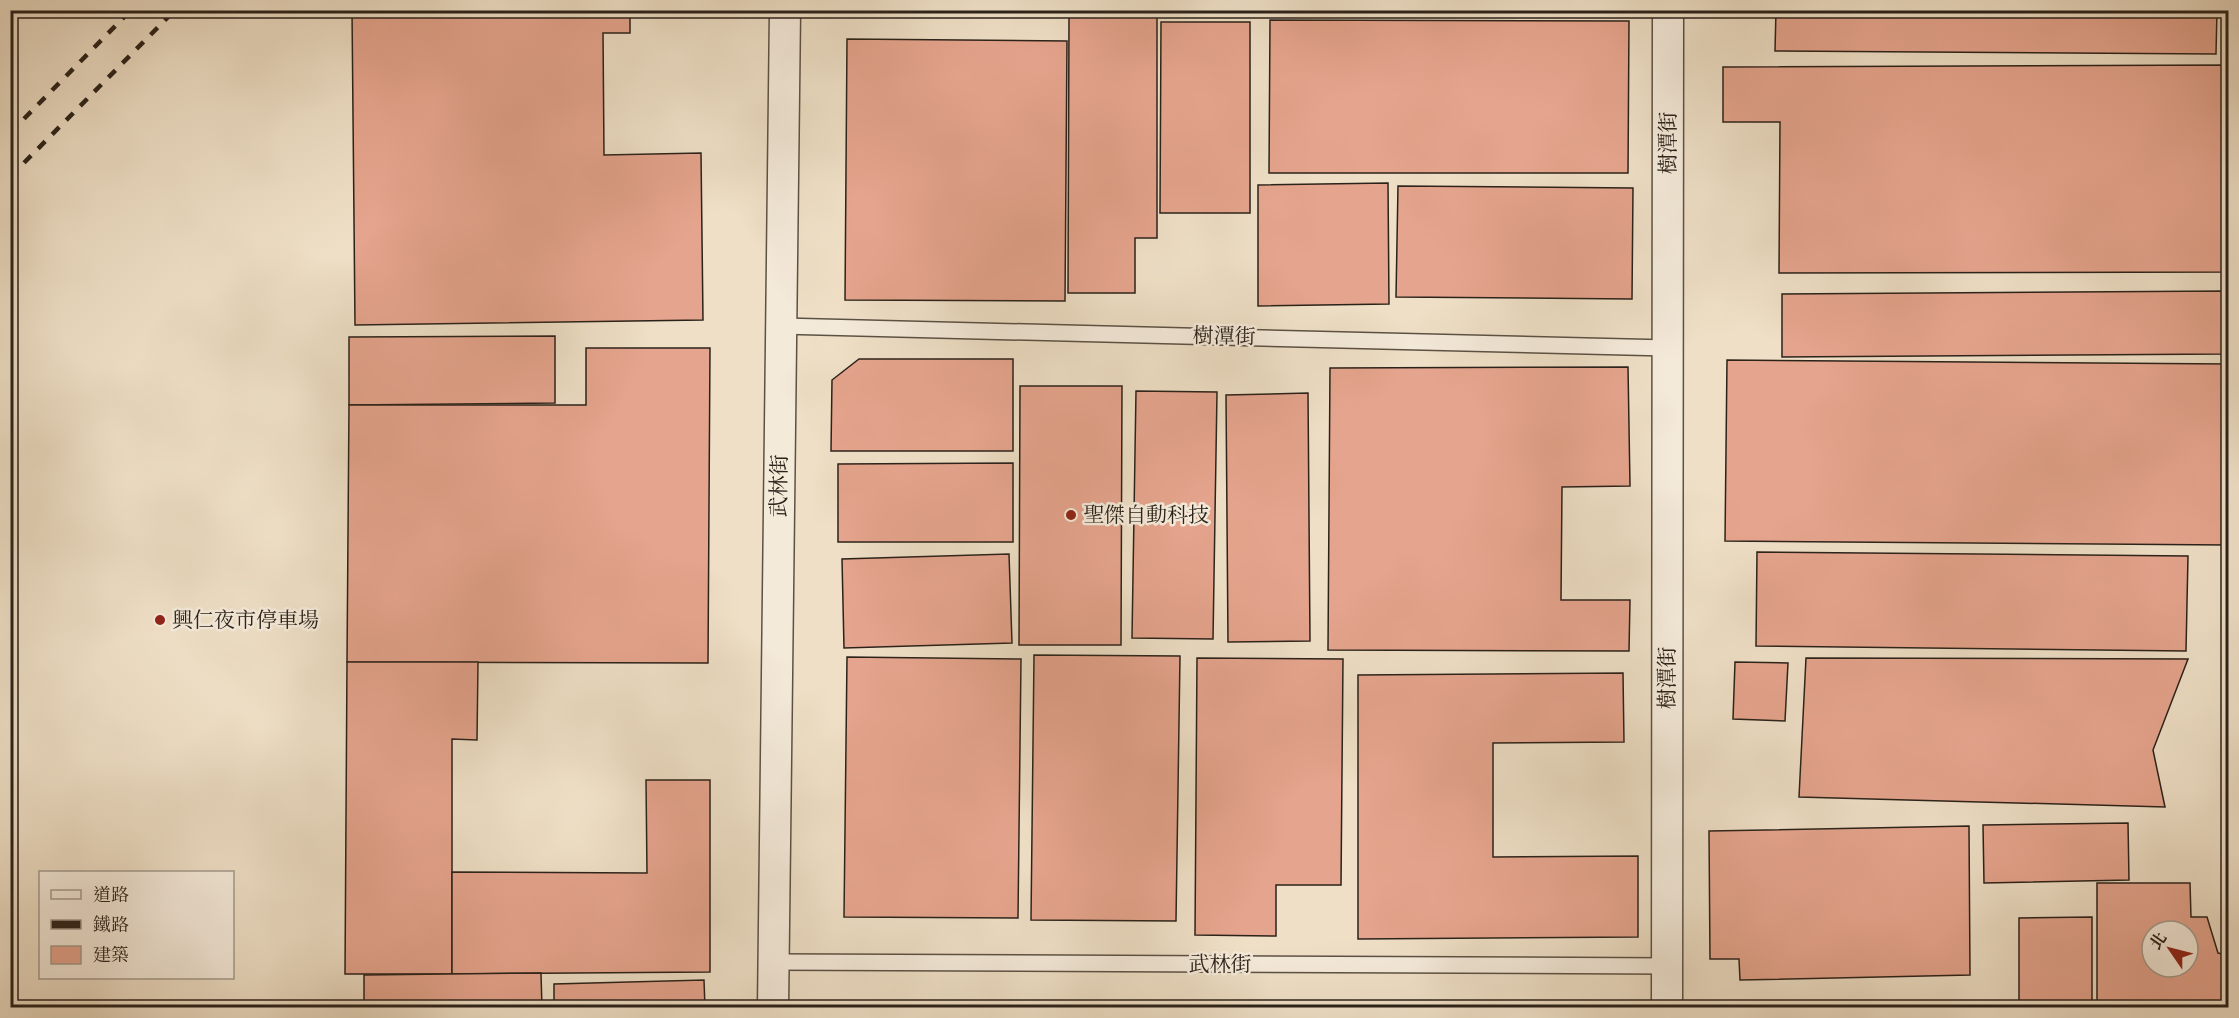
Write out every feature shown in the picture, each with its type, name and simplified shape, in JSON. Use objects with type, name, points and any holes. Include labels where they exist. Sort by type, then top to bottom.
[{"type":"street","name":"武林街","points":[[773,1008],[785,10]]},
{"type":"street","name":"樹潭街","points":[[1667,1008],[1668,10]]},
{"type":"lane","name":"樹潭街","points":[[781,326],[1668,348]]},
{"type":"lane","name":"武林街","points":[[773,962],[1667,966]]},
{"type":"building","points":[[352,10],[630,10],[630,33],[603,33],[604,155],[701,153],[703,320],[355,325]]},
{"type":"building","points":[[1288,10],[1467,10],[1467,13],[1288,14]]},
{"type":"building","points":[[1776,10],[2217,10],[2216,54],[1775,51]]},
{"type":"building","points":[[1157,16],[1157,238],[1135,238],[1135,293],[1068,293],[1069,17]]},
{"type":"building","points":[[1270,20],[1629,21],[1628,173],[1269,173]]},
{"type":"building","points":[[1161,22],[1250,22],[1250,213],[1160,213]]},
{"type":"building","points":[[847,39],[1067,41],[1065,301],[845,300]]},
{"type":"building","points":[[2228,65],[2228,272],[1779,273],[1780,122],[1723,122],[1723,67]]},
{"type":"building","points":[[1388,183],[1389,304],[1258,306],[1258,185]]},
{"type":"building","points":[[1398,186],[1633,188],[1632,299],[1396,297]]},
{"type":"building","points":[[2226,291],[2225,354],[1782,357],[1782,294]]},
{"type":"building","points":[[555,336],[555,403],[349,405],[349,337]]},
{"type":"building","points":[[586,348],[710,348],[708,663],[347,662],[349,405],[586,405]]},
{"type":"building","points":[[859,359],[1013,359],[1013,451],[831,451],[832,380]]},
{"type":"building","points":[[1727,360],[2228,364],[2228,545],[1725,541]]},
{"type":"building","points":[[1628,367],[1630,486],[1562,487],[1561,600],[1630,600],[1629,651],[1328,650],[1330,368]]},
{"type":"building","name":"聖傑自動科技","points":[[1020,386],[1122,386],[1121,645],[1019,645]]},
{"type":"building","points":[[1136,391],[1217,392],[1213,639],[1132,638]]},
{"type":"building","points":[[1308,393],[1310,641],[1228,642],[1226,395]]},
{"type":"building","points":[[1013,463],[1013,542],[838,542],[838,464]]},
{"type":"building","points":[[1757,552],[2188,556],[2186,651],[1756,646]]},
{"type":"building","points":[[1009,554],[1012,643],[844,648],[842,559]]},
{"type":"building","points":[[1034,655],[1180,656],[1176,921],[1031,920]]},
{"type":"building","points":[[847,657],[1021,659],[1018,918],[844,917]]},
{"type":"building","points":[[1197,658],[1343,659],[1341,885],[1276,885],[1276,936],[1195,935]]},
{"type":"building","points":[[1806,658],[2188,659],[2153,750],[2165,807],[1799,797]]},
{"type":"building","points":[[347,662],[478,662],[477,740],[452,739],[452,974],[345,974]]},
{"type":"building","points":[[1735,662],[1788,663],[1785,721],[1733,719]]},
{"type":"building","points":[[1623,673],[1624,742],[1493,743],[1493,857],[1638,856],[1638,937],[1358,939],[1358,675]]},
{"type":"building","points":[[646,780],[710,780],[710,972],[452,974],[452,872],[647,873]]},
{"type":"building","points":[[2128,823],[2129,880],[1984,883],[1983,825]]},
{"type":"building","points":[[1969,826],[1970,975],[1740,980],[1739,959],[1710,959],[1709,831]]},
{"type":"building","points":[[2097,883],[2190,883],[2191,917],[2207,917],[2218,953],[2228,955],[2228,1008],[2097,1008]]},
{"type":"building","points":[[2092,917],[2092,1008],[2019,1008],[2019,918]]},
{"type":"building","points":[[541,973],[542,1008],[364,1008],[364,975]]},
{"type":"building","points":[[704,980],[705,1008],[554,1008],[554,984]]},
{"type":"railway","points":[[10,133],[131,10]]},
{"type":"railway","points":[[10,177],[175,10]]},
{"type":"place","name":"聖傑自動科技","points":[[1071,515]]},
{"type":"place","name":"興仁夜市停車場","points":[[160,620]]}]
